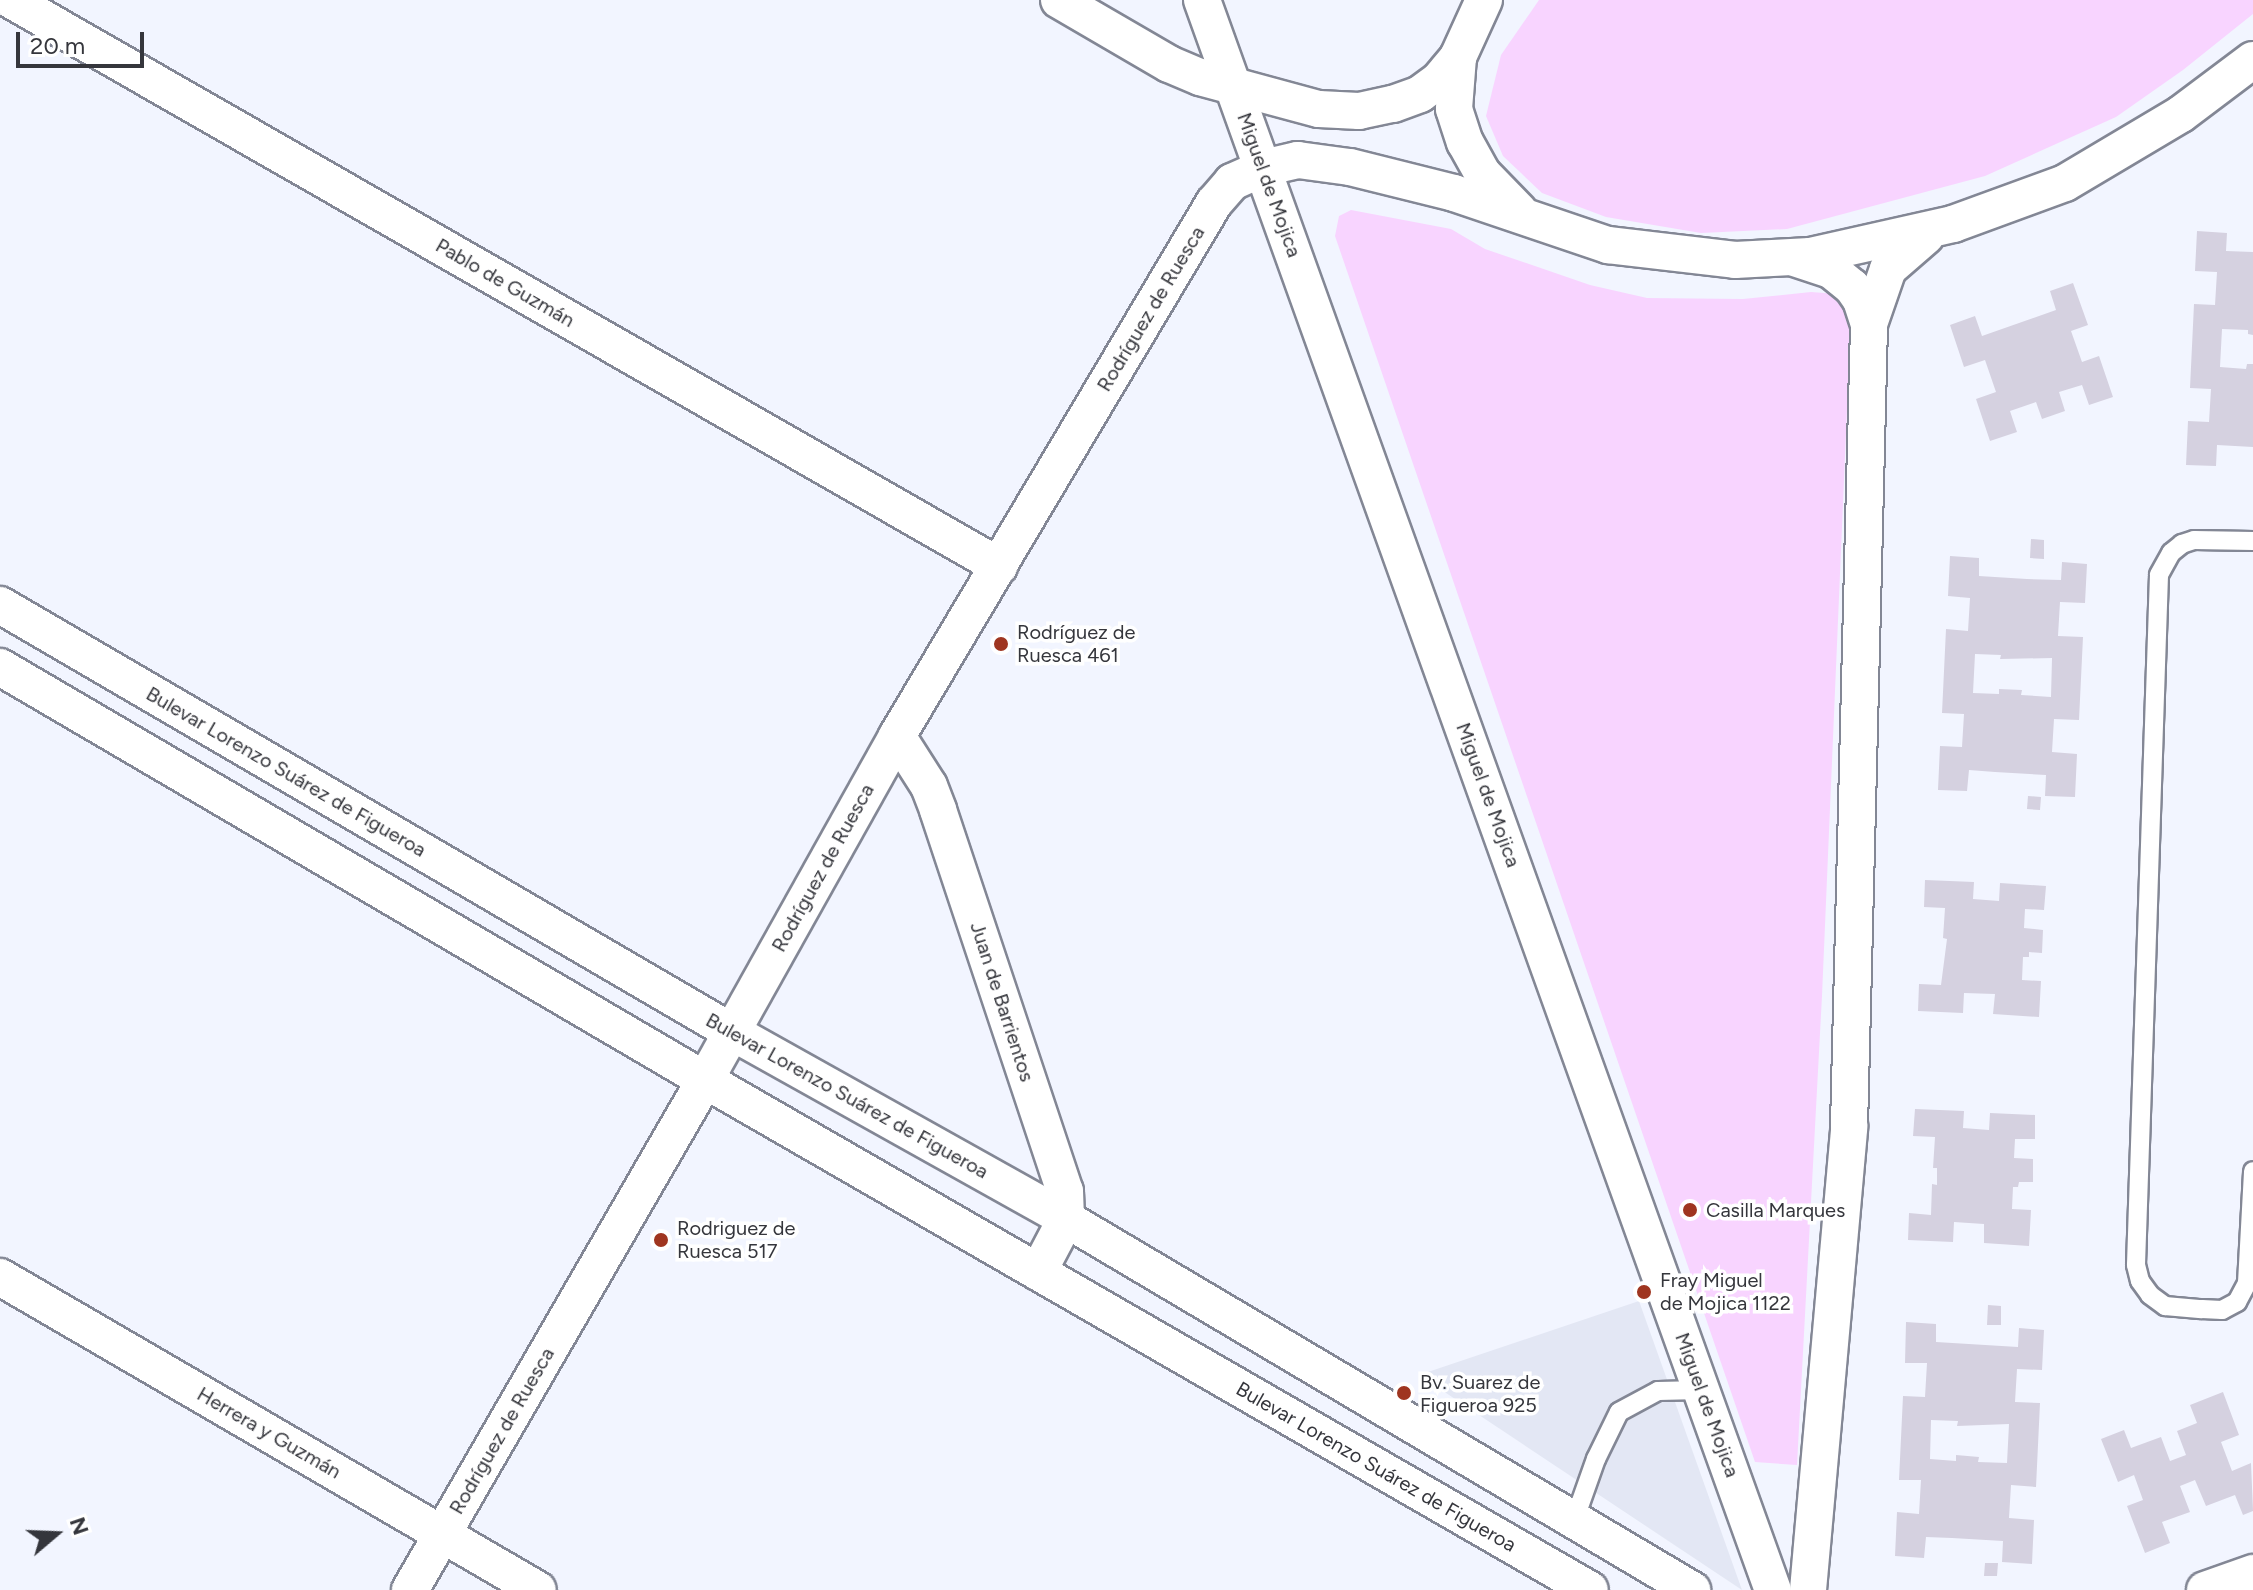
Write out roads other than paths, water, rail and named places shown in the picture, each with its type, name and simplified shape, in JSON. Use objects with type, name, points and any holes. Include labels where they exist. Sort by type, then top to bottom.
[{"type":"street","name":"Pablo de Guzmán","points":[[11,0],[999,566]]},
{"type":"street","points":[[1059,0],[1169,64],[1233,87],[1319,109],[1359,111],[1420,94],[1439,80],[1458,57],[1484,0]]},
{"type":"street","name":"Miguel de Mojica","points":[[1202,0],[1773,1590]]},
{"type":"street","points":[[1458,57],[1454,109],[1465,142],[1497,191],[1526,218]]},
{"type":"street","name":"Rodríguez de Ruesca","points":[[410,1590],[705,1080],[897,736],[1214,203],[1232,182],[1263,168],[1298,160],[1350,167],[1454,193],[1608,245],[1735,260],[1792,257],[1885,242],[1937,228],[2014,204],[2065,183],[2181,114],[2253,60]]},
{"type":"street","points":[[1808,1590],[1849,1127],[1869,324],[1888,269],[1905,250],[1937,228]]},
{"type":"street","points":[[1792,257],[1831,270],[1852,287],[1861,300],[1869,324]]},
{"type":"street","name":"Bulevar Lorenzo Suárez de Figueroa","points":[[0,605],[732,1032],[1066,1219],[1692,1590]]},
{"type":"street","name":"Bulevar Lorenzo Suárez de Figueroa","points":[[0,667],[705,1080],[1590,1590]]},
{"type":"street","name":"Juan de Barrientos","points":[[897,736],[929,786],[938,810],[1065,1191],[1066,1219]]},
{"type":"street","points":[[1038,1272],[1066,1219]]},
{"type":"street","name":"Herrera y Guzmán","points":[[0,1277],[538,1590]]},
{"type":"street","points":[[2205,1590],[2253,1573]]},
{"type":"lane","points":[[2253,541],[2194,540],[2182,544],[2171,553],[2159,575],[2136,1265],[2150,1295],[2165,1306],[2202,1309],[2222,1310],[2237,1302],[2247,1283],[2253,1171]]},
{"type":"lane","points":[[1574,1521],[1596,1459],[1619,1412],[1658,1391],[1701,1390]]},
{"type":"place","name":"Rodríguez de Ruesca 461","points":[[1001,644]]},
{"type":"place","name":"Casilla Marques","points":[[1690,1210]]},
{"type":"place","name":"Rodriguez de Ruesca 517","points":[[661,1240]]},
{"type":"place","name":"Fray Miguel de Mojica 1122","points":[[1644,1292]]},
{"type":"place","name":"Bv. Suarez de Figueroa 925","points":[[1404,1393]]}]
